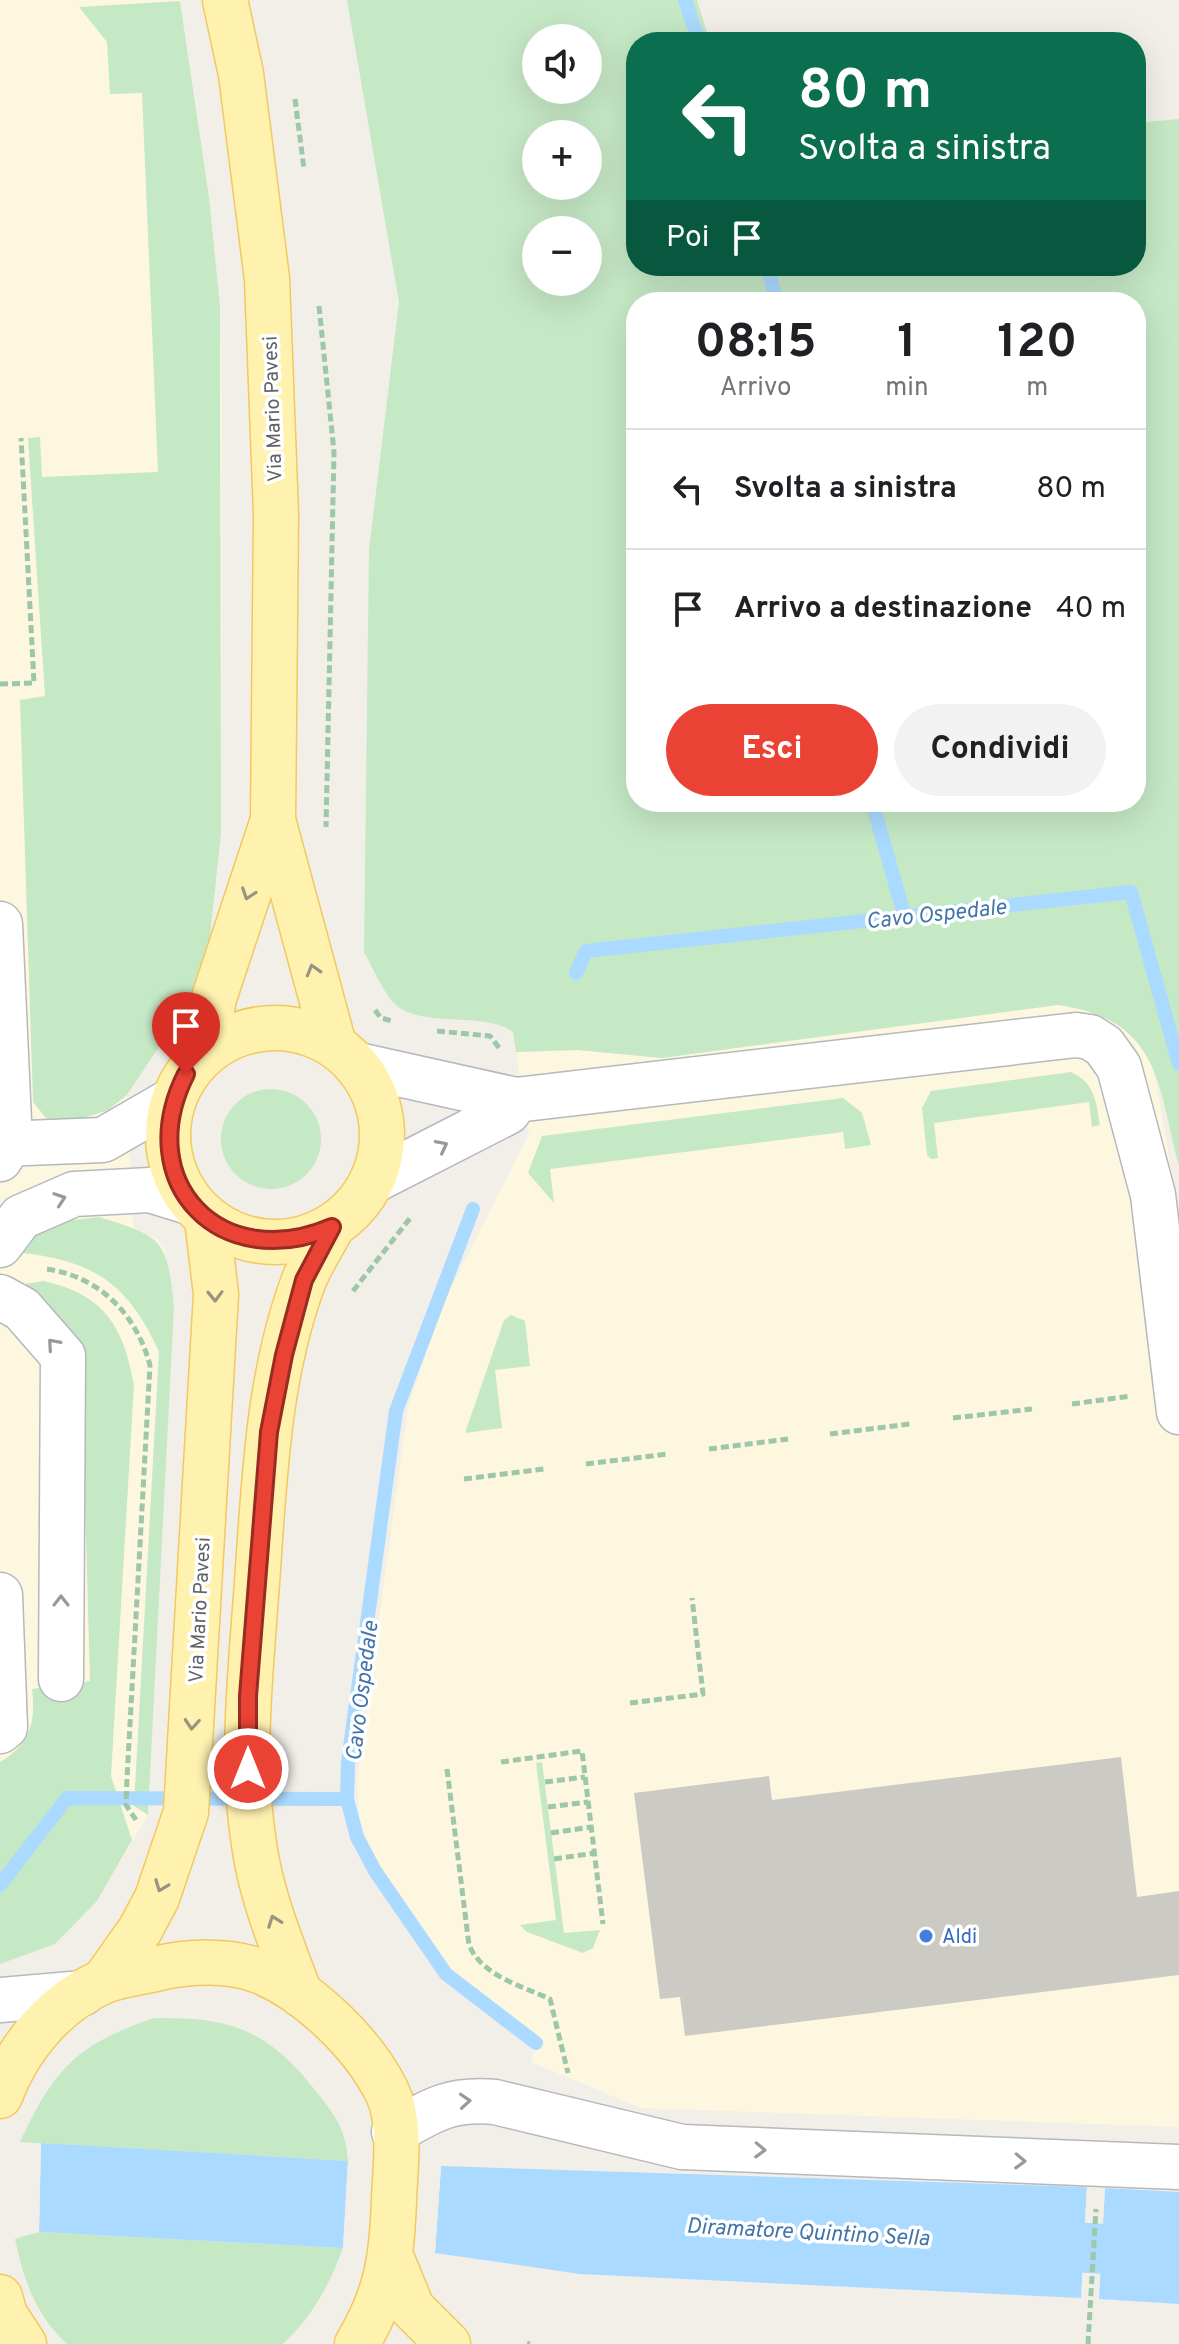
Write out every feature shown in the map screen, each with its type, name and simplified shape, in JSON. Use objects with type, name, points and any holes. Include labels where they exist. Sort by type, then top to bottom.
[{"type":"main road","name":"Via Mario Pavesi","points":[[204,1054],[214,998],[273,820],[276,514],[267,279],[241,74],[225,0]]},
{"type":"main road","name":"Via Mario Pavesi","points":[[273,820],[346,1055]]},
{"type":"main road","points":[[268,1027],[303,1030],[346,1055],[374,1091],[382,1121],[382,1151],[373,1181],[356,1207],[332,1227],[302,1240],[269,1243],[236,1236],[200,1211],[172,1164],[169,1120],[174,1099],[186,1074],[204,1054],[234,1035],[268,1027]]},
{"type":"main road","name":"Via Mario Pavesi","points":[[94,1987],[140,1930],[157,1898],[187,1795],[216,1294],[200,1211]]},
{"type":"main road","points":[[300,1994],[266,1900],[250,1806],[248,1696],[269,1432],[284,1355],[304,1280],[332,1227]]},
{"type":"main road","points":[[0,2096],[11,2065],[43,2024],[94,1987],[178,1964],[221,1964],[261,1972],[300,1994],[336,2022],[388,2093],[395,2148],[392,2259],[377,2310],[357,2344]]},
{"type":"main road","points":[[392,2259],[412,2308],[448,2344]]},
{"type":"main road","points":[[0,2297],[5,2315],[24,2344]]},
{"type":"street","points":[[0,924],[3,1149],[103,1140],[174,1099]]},
{"type":"street","points":[[346,1055],[516,1100],[1076,1035],[1090,1037],[1104,1046],[1119,1067],[1153,1195],[1160,1404]]},
{"type":"street","points":[[373,1181],[508,1112],[516,1100]]},
{"type":"street","points":[[0,1245],[21,1217],[74,1194],[150,1190],[200,1211]]},
{"type":"street","points":[[0,1297],[22,1309],[63,1356],[61,1679]]},
{"type":"street","points":[[0,1595],[5,1727],[0,1731]]},
{"type":"street","points":[[0,2000],[94,1987]]},
{"type":"street","points":[[395,2148],[445,2103],[466,2099],[495,2102],[682,2147],[1179,2167]]},
{"type":"path","points":[[293,91],[306,184]]},
{"type":"path","points":[[317,294],[334,452],[326,834]]},
{"type":"path","points":[[0,684],[34,683],[21,438]]},
{"type":"path","points":[[373,1007],[381,1018],[405,1024]]},
{"type":"path","points":[[429,1031],[490,1036],[500,1047]]},
{"type":"path","points":[[350,1296],[391,1238],[421,1206]]},
{"type":"path","points":[[37,1267],[67,1272],[112,1297],[145,1344],[150,1365],[126,1805],[130,1814],[140,1822]]},
{"type":"path","points":[[1072,1404],[1160,1404]]},
{"type":"path","points":[[953,1418],[1032,1409]]},
{"type":"path","points":[[830,1434],[910,1424]]},
{"type":"path","points":[[709,1449],[788,1439]]},
{"type":"path","points":[[586,1464],[668,1454]]},
{"type":"path","points":[[464,1479],[544,1469]]},
{"type":"path","points":[[630,1703],[703,1694],[692,1598]]},
{"type":"path","points":[[501,1762],[582,1751],[603,1924]]},
{"type":"path","points":[[447,1769],[469,1945],[475,1959],[490,1971],[550,1999],[571,2086]]},
{"type":"path","points":[[545,1782],[585,1777]]},
{"type":"path","points":[[548,1807],[588,1802]]},
{"type":"path","points":[[551,1833],[591,1827]]},
{"type":"path","points":[[554,1859],[595,1853]]},
{"type":"path","points":[[1088,2344],[1096,2200]]},
{"type":"shaded area","points":[[0,0],[180,0],[209,197],[220,306],[222,416],[221,833],[187,1005],[127,1096],[133,1227],[158,1240],[164,1248],[174,1307],[148,1815],[97,1901],[55,1944],[0,1964]]},
{"type":"shaded area","points":[[1058,1005],[1090,1010],[1120,1024],[1142,1044],[1154,1070],[1179,1215],[1179,2127],[641,2108],[531,2062],[538,2036],[448,1968],[371,1852],[359,1817],[357,1782],[408,1406],[445,1300],[529,1134],[516,1052],[578,1050],[662,1058]]},
{"type":"green space","points":[[347,0],[697,0],[707,32],[626,32],[626,276],[1146,276],[1146,122],[1179,119],[1179,1166],[1158,1082],[1148,1060],[1135,1040],[1117,1025],[1092,1013],[1058,1005],[662,1058],[578,1050],[516,1052],[513,1032],[501,1026],[434,1018],[404,1010],[393,1002],[364,952],[369,550],[399,302]]},
{"type":"green space","points":[[180,1],[209,197],[220,306],[221,833],[209,945],[187,1005],[127,1095],[108,1110],[63,1125],[46,1118],[33,1102],[20,700],[45,696],[28,438],[40,437],[42,477],[158,472],[142,93],[110,94],[107,42],[79,7]]},
{"type":"green space","points":[[1071,1072],[1090,1087],[1100,1125],[1092,1127],[1089,1102],[934,1123],[938,1158],[931,1159],[927,1155],[922,1108],[931,1091]]},
{"type":"green space","points":[[271,1089],[299,1097],[313,1111],[321,1139],[313,1167],[299,1181],[271,1189],[243,1181],[229,1167],[221,1139],[229,1111],[243,1097]]},
{"type":"green space","points":[[843,1098],[862,1113],[871,1145],[845,1149],[843,1132],[550,1169],[554,1203],[528,1173],[542,1136]]},
{"type":"green space","points":[[99,1217],[137,1230],[158,1244],[168,1267],[174,1307],[148,1815],[134,1806],[159,1352],[135,1309],[107,1280],[70,1262],[23,1253],[40,1224]]},
{"type":"green space","points":[[43,1281],[81,1294],[107,1316],[124,1345],[134,1384],[111,1776],[132,1840],[97,1901],[55,1944],[0,1964],[0,1762],[18,1748],[29,1732],[33,1712],[32,1689],[90,1681],[82,1388],[75,1337],[25,1284]]},
{"type":"green space","points":[[511,1315],[525,1321],[530,1366],[495,1370],[502,1428],[465,1433],[504,1320]]},
{"type":"green space","points":[[542,1762],[564,1933],[600,1930],[593,1948],[583,1953],[527,1932],[520,1925],[556,1920],[536,1763]]},
{"type":"green space","points":[[154,2018],[226,2024],[263,2040],[297,2069],[334,2115],[345,2140],[348,2161],[20,2142],[44,2095],[71,2062],[105,2038]]},
{"type":"green space","points":[[39,2232],[343,2248],[319,2299],[283,2344],[67,2344],[47,2321],[32,2296],[15,2239]]},
{"type":"water","points":[[41,2143],[348,2161],[343,2248],[39,2232]]},
{"type":"water","points":[[441,2166],[1087,2187],[1081,2298],[580,2274],[435,2253]]},
{"type":"water","points":[[1105,2188],[1179,2192],[1179,2304],[1099,2299]]},
{"type":"pier","points":[[37,2143],[41,2143],[39,2232],[35,2233]]},
{"type":"pier","points":[[348,2161],[352,2161],[347,2248],[343,2247]]},
{"type":"pier","points":[[437,2166],[441,2166],[435,2253],[431,2252]]},
{"type":"pier","points":[[1087,2183],[1091,2188],[1085,2298],[1081,2302]]},
{"type":"pier","points":[[1105,2184],[1098,2303],[1095,2299],[1101,2188]]},
{"type":"building","name":"Aldi","points":[[1121,1757],[1137,1897],[1179,1891],[1179,1975],[685,2036],[680,1997],[660,1999],[634,1793],[769,1776],[772,1800]]},
{"type":"waterway","points":[[685,0],[696,32]]},
{"type":"waterway","points":[[770,276],[774,292]]},
{"type":"waterway","points":[[875,812],[904,914]]},
{"type":"waterway","name":"Cavo Ospedale","points":[[576,973],[586,951],[1131,892],[1179,1064]]},
{"type":"waterway","name":"Cavo Ospedale","points":[[473,1209],[396,1411],[348,1762],[347,1799],[357,1837],[375,1871],[446,1974],[536,2043]]},
{"type":"waterway","name":"Cavo Ospedale","points":[[0,1885],[67,1798],[347,1799]]},
{"type":"waterway","name":"Diramatore Quintino Sella","points":[[1015,2244],[1179,2253]]},
{"type":"place","name":"Aldi","points":[[926,1936]]},
{"type":"route","points":[[186,1074],[174,1099],[168,1142],[180,1184],[207,1219],[236,1236],[269,1243],[302,1240],[332,1227],[304,1280],[284,1355],[269,1432],[248,1696],[248,1769]]}]
